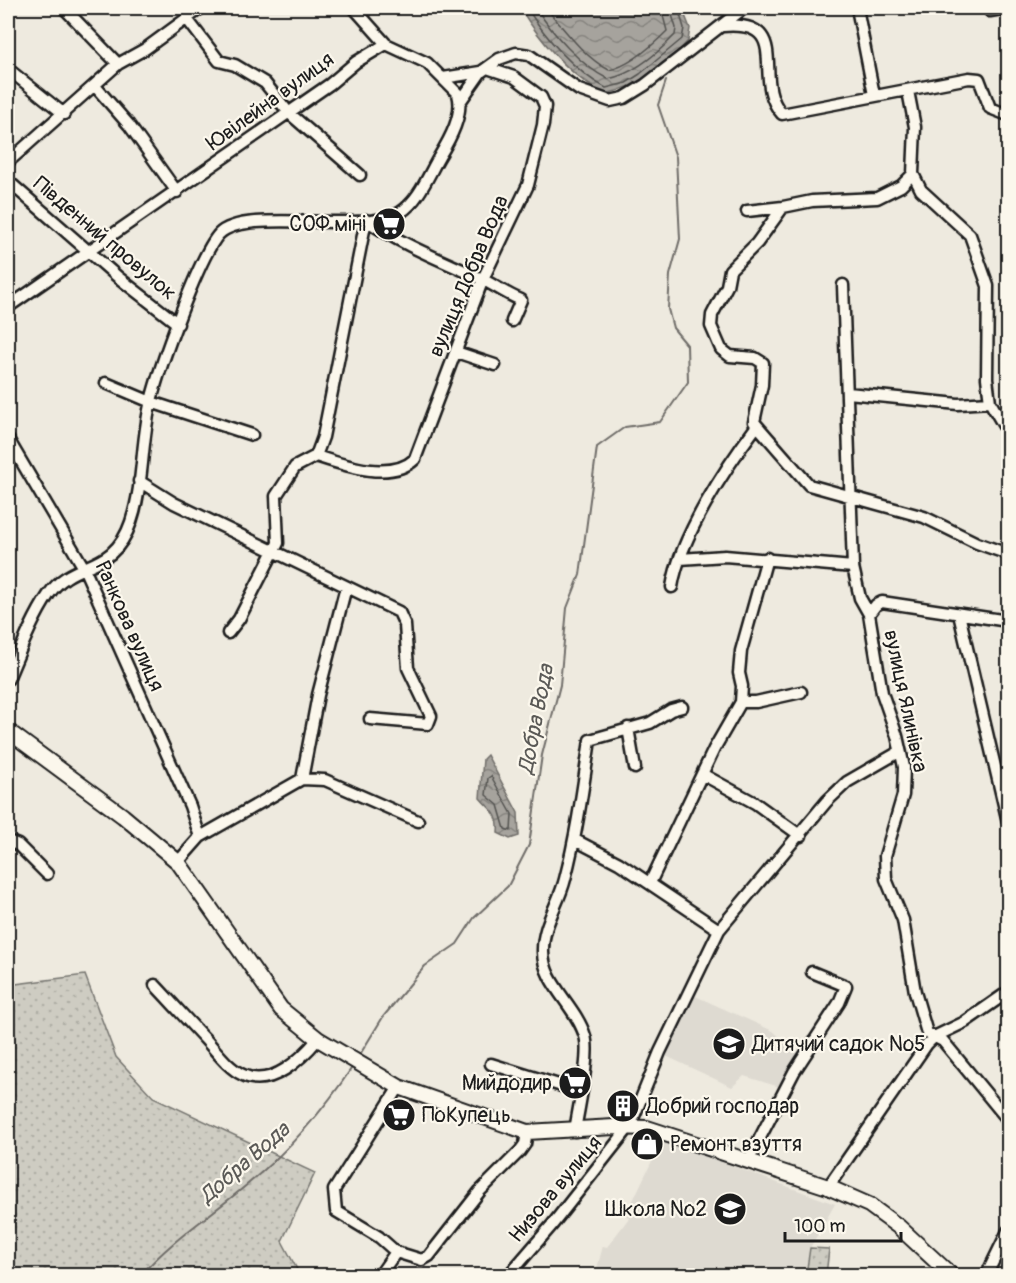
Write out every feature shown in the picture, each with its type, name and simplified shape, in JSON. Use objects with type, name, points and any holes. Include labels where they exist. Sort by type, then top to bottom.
[{"type":"main road","points":[[8,730],[114,809],[178,862],[281,1009],[318,1038],[399,1087],[526,1132],[575,1131],[630,1126],[647,1128],[828,1186],[869,1205],[899,1227],[952,1275]]},
{"type":"street","points":[[64,8],[118,64]]},
{"type":"street","points":[[8,162],[118,64],[201,8]]},
{"type":"street","points":[[354,8],[386,44],[427,63],[458,94],[460,102]]},
{"type":"street","points":[[442,78],[484,70],[516,53],[529,55],[579,90],[610,101],[624,98],[645,85],[744,8]]},
{"type":"street","points":[[857,8],[874,95]]},
{"type":"street","points":[[988,8],[990,11],[1008,8]]},
{"type":"street","points":[[187,19],[219,62],[235,65],[265,83],[289,112],[360,175]]},
{"type":"street","points":[[723,26],[747,25],[761,33],[765,40],[769,82],[782,114],[969,78],[979,79],[990,108],[1008,115]]},
{"type":"street","name":"Ювілейна вулиця","points":[[8,307],[177,192],[330,84],[356,62],[386,44]]},
{"type":"street","points":[[8,69],[64,114]]},
{"type":"street","points":[[8,679],[50,592],[75,572],[104,560],[121,545],[132,520],[151,402],[178,324],[204,260],[220,234],[239,223],[366,220],[395,216],[416,196],[444,149],[454,127],[460,102],[484,70]]},
{"type":"street","name":"вулиця Добра Вода","points":[[316,456],[343,465],[382,470],[399,469],[409,465],[415,459],[483,279],[528,185],[543,124],[545,106],[541,97],[514,77],[484,70]]},
{"type":"street","points":[[95,86],[129,125],[177,192]]},
{"type":"street","points":[[908,91],[915,127],[913,174],[921,190],[970,235],[985,273],[988,286],[987,378],[990,402],[1008,431]]},
{"type":"street","points":[[747,210],[783,207],[812,201],[877,198],[901,186],[913,174]]},
{"type":"street","name":"Південний провулок","points":[[8,181],[89,252],[178,324]]},
{"type":"street","points":[[901,186],[921,190]]},
{"type":"street","points":[[783,207],[757,243],[730,270],[728,286],[712,315],[711,326],[721,349],[730,356],[755,358],[763,363],[762,385],[754,422],[756,427],[779,449],[809,485],[924,517],[977,543],[1008,554]]},
{"type":"street","points":[[366,220],[409,246],[483,279],[502,293],[521,300],[512,321]]},
{"type":"street","points":[[228,633],[239,618],[278,543],[276,496],[295,466],[316,456],[323,437],[366,220]]},
{"type":"street","name":"вулиця Ялинівка","points":[[843,285],[853,567],[860,598],[869,614],[882,693],[897,736],[904,767],[903,795],[885,856],[886,879],[903,920],[915,992],[927,1033],[943,1041],[958,1057],[1008,1120]]},
{"type":"street","points":[[456,352],[495,365]]},
{"type":"street","points":[[106,382],[151,402],[252,435]]},
{"type":"street","points":[[848,393],[958,404],[990,402]]},
{"type":"street","points":[[672,587],[680,559],[721,478],[756,427]]},
{"type":"street","name":"Ранкова вулиця","points":[[8,439],[84,568],[190,806],[200,837]]},
{"type":"street","points":[[139,481],[174,503],[392,607],[403,618],[408,668],[431,716],[428,724],[370,718]]},
{"type":"street","points":[[680,559],[725,556],[853,567]]},
{"type":"street","points":[[650,884],[702,774],[741,702],[742,686],[739,673],[741,651],[767,558]]},
{"type":"street","points":[[302,779],[318,695],[346,587]]},
{"type":"street","points":[[869,614],[876,605],[882,602],[1008,621]]},
{"type":"street","points":[[959,614],[1008,822]]},
{"type":"street","points":[[741,702],[756,702],[801,692]]},
{"type":"street","points":[[575,1131],[586,1038],[578,1018],[546,970],[543,953],[546,926],[561,893],[575,840],[590,740],[650,723],[671,710],[682,707]]},
{"type":"street","points":[[628,728],[635,768]]},
{"type":"street","name":"Низова вулиця","points":[[508,1275],[552,1225],[630,1126],[660,1053],[719,930],[768,870],[801,836],[827,801],[847,782],[899,752]]},
{"type":"street","points":[[702,774],[755,802],[801,836]]},
{"type":"street","points":[[178,862],[200,837],[302,779],[325,780],[418,821]]},
{"type":"street","points":[[575,840],[592,847],[719,930]]},
{"type":"street","points":[[8,841],[18,845],[47,874]]},
{"type":"street","points":[[748,1161],[789,1082],[839,1003],[846,986],[812,972]]},
{"type":"street","points":[[155,985],[231,1066],[249,1077],[264,1078],[279,1072],[304,1056],[318,1038]]},
{"type":"street","points":[[828,1186],[934,1037],[965,1022],[1008,992]]},
{"type":"street","points":[[491,1064],[581,1092]]},
{"type":"street","points":[[399,1087],[334,1190],[333,1201],[336,1211],[379,1237],[396,1252],[422,1260],[429,1256],[480,1191],[525,1144],[526,1132]]},
{"type":"street","points":[[986,1275],[1008,1231]]},
{"type":"street","points":[[378,1275],[396,1252]]},
{"type":"shaded area","points":[[85,975],[116,1057],[153,1097],[315,1173],[282,1241],[300,1275],[8,1275],[8,985]]},
{"type":"shaded area","name":"Дитячий садок №5","points":[[693,995],[773,1031],[801,1056],[783,1088],[744,1076],[732,1087],[666,1056]]},
{"type":"shaded area","name":"Школа №2","points":[[662,1140],[835,1204],[810,1248],[806,1275],[783,1275],[747,1268],[720,1276],[595,1276],[603,1246],[607,1247],[629,1218],[626,1215]]},
{"type":"shaded area","points":[[810,1248],[829,1249],[826,1275],[806,1275]]},
{"type":"water","points":[[520,8],[682,8],[690,28],[688,41],[651,74],[629,86],[605,94],[580,78],[557,57]]},
{"type":"water","points":[[487,755],[518,813],[519,836],[510,839],[498,833],[496,816],[480,798],[483,759]]},
{"type":"waterway","name":"Добра Вода","points":[[359,1056],[383,1017],[425,966],[457,944],[474,918],[508,886],[529,845],[542,755],[560,685],[567,608],[580,575],[597,447],[625,427],[660,422],[688,382],[687,345],[673,328],[668,309],[670,275],[680,239],[676,157],[658,105],[666,81]]},
{"type":"waterway","name":"Добра Вода","points":[[140,1276],[179,1238],[278,1157],[318,1113],[353,1066]]},
{"type":"place","name":"СОФ міні","points":[[389,224]]},
{"type":"place","name":"Дитячий садок №5","points":[[729,1044]]},
{"type":"place","name":"Мийдодир","points":[[575,1083]]},
{"type":"place","name":"Добрий господар","points":[[623,1106]]},
{"type":"place","name":"ПоКупець","points":[[399,1115]]},
{"type":"place","name":"Ремонт взуття","points":[[647,1144]]},
{"type":"place","name":"Школа №2","points":[[730,1209]]}]
